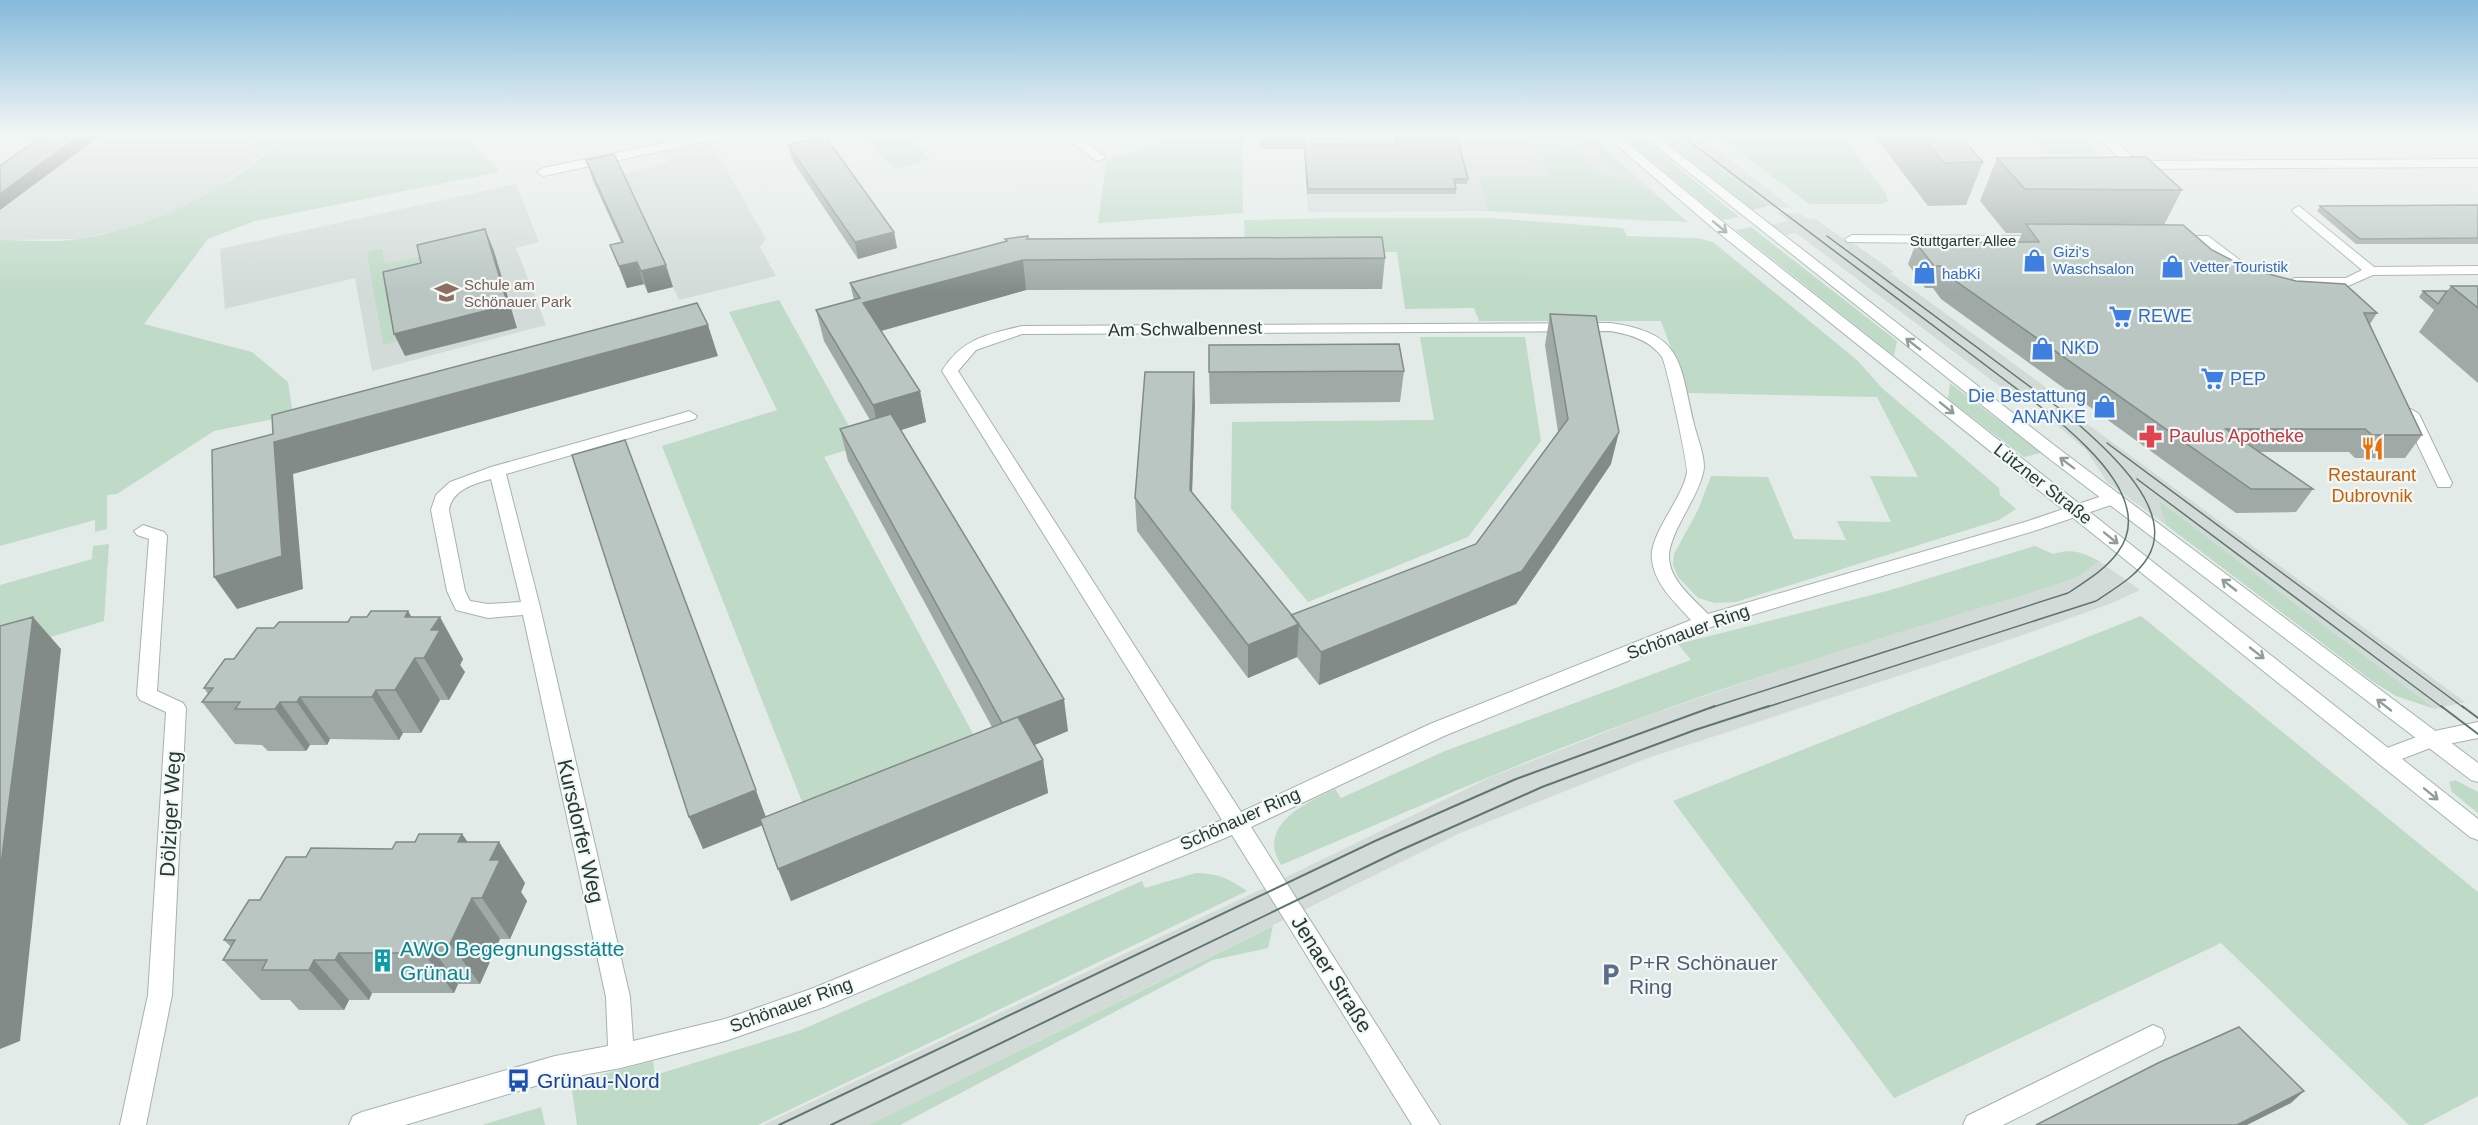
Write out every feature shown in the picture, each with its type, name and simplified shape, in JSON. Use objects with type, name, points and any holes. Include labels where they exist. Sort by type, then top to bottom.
[{"type":"street","name":"Lützner Straße","points":[[1673,188],[2478,831]]},
{"type":"street","name":"Lützner Straße","points":[[1714,188],[1831,281],[2430,740],[2478,774]]},
{"type":"street","points":[[2300,210],[2371,271]]},
{"type":"street","name":"Stuttgarter Allee","points":[[1852,239],[2060,240]]},
{"type":"street","points":[[2162,240],[2208,240],[2231,262],[2257,276]]},
{"type":"street","points":[[2276,281],[2351,287],[2371,271],[2478,270]]},
{"type":"street","name":"Am Schwalbennest","points":[[1238,823],[950,371],[958,355],[981,341],[1023,330],[1404,326],[1628,329],[1662,346],[1671,358],[1696,471],[1683,506],[1666,536],[1660,558],[1667,581],[1704,622]]},
{"type":"street","points":[[2405,401],[2444,483]]},
{"type":"street","points":[[531,608],[478,612],[463,605],[456,591],[440,510],[442,499],[456,486],[471,479],[689,416]]},
{"type":"street","name":"Kursdorfer Weg","points":[[497,471],[531,608],[618,997],[621,1056]]},
{"type":"street","name":"Schönauer Ring","points":[[362,1125],[555,1068],[621,1056],[725,1030],[815,999],[1238,823],[1437,730],[1704,622],[2114,498]]},
{"type":"street","name":"Dölziger Weg","points":[[133,1125],[160,995],[176,708],[147,695],[158,536],[142,531]]},
{"type":"street","points":[[2386,757],[2430,740],[2478,730]]},
{"type":"street","name":"Jenaer Straße","points":[[1238,823],[1427,1125]]},
{"type":"street","points":[[1976,1125],[2153,1037]]},
{"type":"shaded area","points":[[0,188],[218,188],[207,196],[165,216],[116,231],[76,239],[0,240]]},
{"type":"shaded area","name":"Schule am Schönauer Park","points":[[500,188],[517,188],[539,242],[516,248],[546,325],[372,371],[355,278],[225,309],[220,249]]},
{"type":"shaded area","points":[[627,188],[736,188],[766,239],[760,247],[776,276],[679,300]]},
{"type":"shaded area","points":[[1306,188],[1649,188],[1686,221],[1642,221],[1488,211],[1308,212]]},
{"type":"shaded area","points":[[1742,188],[1766,188],[1792,208],[1768,206]]},
{"type":"shaded area","points":[[1777,212],[1801,214],[1807,219],[1814,218],[1845,240],[1849,240],[1894,272],[1890,273],[2055,394],[2022,403],[1796,233],[1786,235],[1771,225],[1788,221]]},
{"type":"shaded area","points":[[2063,406],[2465,702],[2435,709],[2160,502],[2166,525],[2107,482],[2086,450],[2042,412]]},
{"type":"shaded area","points":[[2099,561],[2140,590],[2112,603],[2026,634],[1648,758],[1460,833],[869,1125],[763,1125],[1266,887],[1491,777],[1636,720],[1799,663],[2079,576]]},
{"type":"green space","points":[[422,188],[255,221],[208,239],[144,324],[252,352],[288,382],[293,415],[214,431],[117,494],[107,495],[107,529],[95,532],[95,520],[0,546],[0,240],[68,240],[107,233],[163,215],[216,189]]},
{"type":"green space","points":[[1103,188],[1243,188],[1243,213],[1098,223]]},
{"type":"green space","points":[[1482,188],[1640,188],[1651,191],[1688,222],[1488,211]]},
{"type":"green space","points":[[1684,188],[1703,188],[1739,217],[1723,220]]},
{"type":"green space","points":[[1724,188],[1744,188],[1768,206],[1753,210]]},
{"type":"green space","points":[[1787,188],[1881,188],[1888,201],[1883,204],[1809,204]]},
{"type":"green space","points":[[1489,218],[1623,228],[1627,236],[1697,238],[1713,242],[1857,360],[1882,388],[1999,488],[2000,495],[2016,509],[1999,520],[1736,602],[1715,603],[1698,598],[1678,577],[1673,565],[1674,554],[1698,510],[1711,476],[1768,477],[1794,539],[1846,540],[1837,521],[1891,522],[1870,476],[1918,477],[1877,397],[1688,393],[1661,321],[1479,321],[1474,308],[1405,309],[1397,252],[1245,252],[1244,220]]},
{"type":"green space","points":[[1751,227],[1897,341],[1894,356],[1736,230]]},
{"type":"green space","points":[[382,248],[385,264],[422,256],[428,284],[398,341],[383,345],[367,252]]},
{"type":"green space","points":[[779,300],[860,446],[824,457],[978,743],[806,812],[662,446],[777,410],[729,312]]},
{"type":"green space","points":[[1420,337],[1525,337],[1541,441],[1468,537],[1308,602],[1231,509],[1232,422],[1434,420]]},
{"type":"green space","points":[[1950,383],[2041,453],[2024,457],[1948,399]]},
{"type":"green space","points":[[2159,501],[2435,709],[2396,696],[2372,681],[2166,525]]},
{"type":"green space","points":[[109,544],[104,621],[0,652],[0,585],[92,559],[93,546]]},
{"type":"green space","points":[[2035,546],[2053,554],[2066,551],[2077,552],[2099,561],[2079,576],[2052,586],[1792,666],[1638,719],[1503,771],[1281,865],[1275,851],[1275,838],[1279,827],[1288,817],[1311,801],[1335,789],[1341,798],[1445,751],[1691,660],[1678,644],[1887,591]]},
{"type":"green space","points":[[2141,616],[2478,892],[2478,1096],[2423,1125],[2409,1125],[2221,943],[1894,1098],[1673,801]]},
{"type":"green space","points":[[2455,780],[2478,792],[2478,813],[2452,792],[2449,782]]},
{"type":"green space","points":[[1196,873],[1223,878],[1247,891],[758,1125],[577,1125],[571,1083],[653,1061],[655,1075],[801,1030],[1142,881],[1145,888]]},
{"type":"green space","points":[[1273,926],[1268,948],[1213,960],[900,1125],[869,1125]]},
{"type":"green space","points":[[541,1107],[545,1125],[482,1125]]},
{"type":"building","points":[[0,188],[9,188],[0,194]]},
{"type":"building","points":[[598,188],[630,188],[666,265],[641,271],[637,262],[619,266],[610,245],[623,242]]},
{"type":"building","points":[[817,188],[862,188],[894,232],[855,242]]},
{"type":"building","points":[[1308,188],[1456,189],[1308,189]]},
{"type":"building","points":[[2024,188],[2179,188],[2182,190]]},
{"type":"building","points":[[2478,205],[2478,238],[2360,239],[2320,206]]},
{"type":"building","name":"PEP","points":[[2026,224],[2183,225],[2212,250],[2249,269],[2296,281],[2345,284],[2377,313],[2364,313],[2422,435],[2372,435],[2365,429],[2226,429],[2313,489],[2251,489],[1950,277],[1941,266],[1934,266],[1916,243],[2039,242]]},
{"type":"building","points":[[485,229],[508,305],[394,334],[383,272],[421,263],[417,245]]},
{"type":"building","points":[[1028,236],[1027,239],[1382,237],[1385,258],[1023,260],[863,303],[920,391],[873,405],[816,310],[860,298],[850,283],[1007,241],[1005,239]]},
{"type":"building","points":[[2451,286],[2478,286],[2478,308]]},
{"type":"building","points":[[2423,291],[2447,291],[2438,304]]},
{"type":"building","points":[[697,303],[708,325],[274,442],[282,556],[214,577],[212,450],[273,434],[272,415]]},
{"type":"building","points":[[1550,314],[1596,316],[1619,432],[1522,571],[1321,652],[1291,615],[1476,544],[1568,419]]},
{"type":"building","points":[[1399,344],[1404,371],[1209,372],[1209,345]]},
{"type":"building","points":[[1145,372],[1194,372],[1190,490],[1299,624],[1248,645],[1135,498]]},
{"type":"building","points":[[891,414],[1064,699],[1002,723],[840,429]]},
{"type":"building","points":[[625,440],[756,790],[689,817],[572,455]]},
{"type":"building","points":[[371,611],[408,611],[405,617],[440,617],[431,630],[440,630],[424,658],[415,658],[395,690],[376,690],[372,697],[300,697],[297,702],[280,702],[275,709],[235,709],[240,702],[202,702],[213,688],[204,688],[225,659],[234,659],[257,628],[274,628],[279,622],[348,622],[351,617],[367,617]]},
{"type":"building","points":[[33,617],[0,871],[0,626]]},
{"type":"building","points":[[1018,717],[1043,760],[778,869],[760,819]]},
{"type":"building","points":[[419,834],[462,834],[458,842],[499,842],[490,860],[500,860],[482,898],[472,898],[450,944],[428,943],[423,953],[339,953],[335,960],[314,960],[309,970],[262,970],[267,960],[223,960],[235,940],[224,940],[249,900],[260,900],[286,857],[306,857],[311,848],[392,849],[396,842],[415,842]]},
{"type":"building","points":[[2239,1027],[2304,1091],[2237,1125],[2036,1125],[2158,1063]]},
{"type":"tram line","points":[[1750,188],[2062,423]]},
{"type":"tram line","points":[[1827,236],[2075,420]]},
{"type":"tram line","points":[[1764,708],[2096,601],[2125,582],[2148,557],[2154,538],[2153,518],[2131,478],[2115,459],[2068,415]]},
{"type":"tram line","points":[[1710,708],[2068,593],[2101,570],[2118,552],[2127,533],[2128,514],[2123,496],[2099,460],[2055,418]]},
{"type":"tram line","points":[[2107,443],[2464,708]]},
{"type":"tram line","points":[[2137,479],[2443,708]]},
{"type":"tram line","points":[[779,1125],[1375,841],[1516,779],[1715,706]]},
{"type":"tram line","points":[[831,1125],[1401,850],[1542,787],[1695,730],[1769,706]]},
{"type":"tram line","points":[[2441,706],[2478,734]]},
{"type":"tram line","points":[[2462,706],[2478,718]]},
{"type":"place","name":"Gizi's Waschsalon","points":[[2035,260]]},
{"type":"place","name":"Vetter Touristik","points":[[2172,266]]},
{"type":"place","name":"habKi","points":[[1924,273]]},
{"type":"place","name":"Schule am Schönauer Park","points":[[446,293]]},
{"type":"place","name":"REWE","points":[[2120,316]]},
{"type":"place","name":"NKD","points":[[2043,348]]},
{"type":"place","name":"PEP","points":[[2212,379]]},
{"type":"place","name":"Die Bestattung ANANKE","points":[[2104,406]]},
{"type":"place","name":"Paulus Apotheke","points":[[2151,436]]},
{"type":"place","name":"Restaurant Dubrovnik","points":[[2372,449]]},
{"type":"place","name":"AWO Begegnungsstätte Grünau","points":[[382,960]]},
{"type":"place","name":"P+R Schönauer Ring","points":[[1611,974]]},
{"type":"place","name":"Grünau-Nord","points":[[519,1080]]}]
